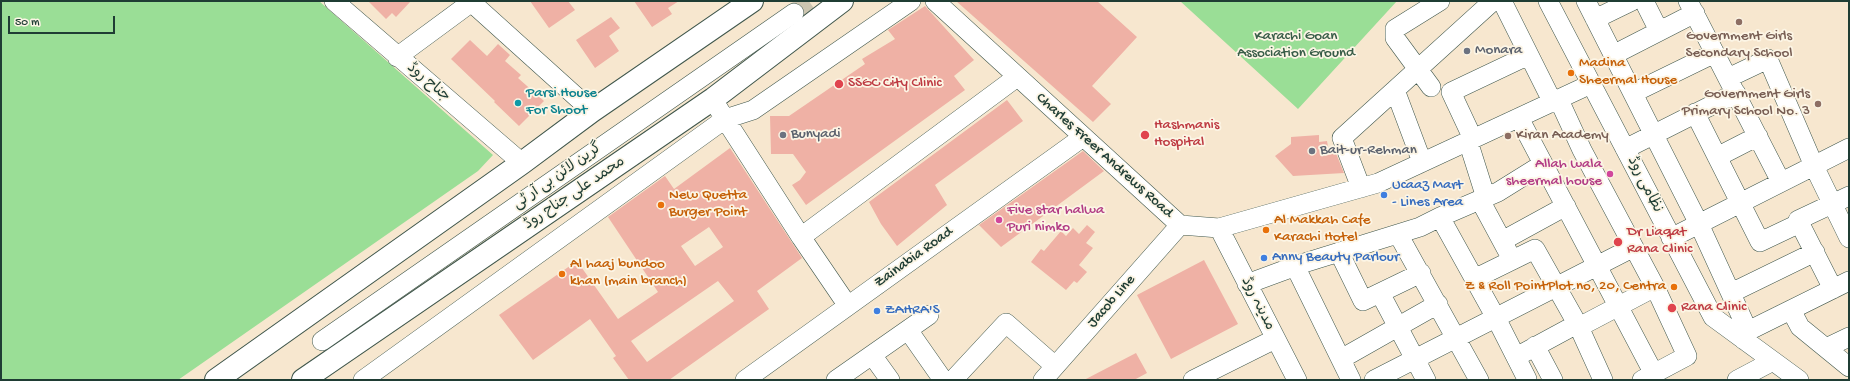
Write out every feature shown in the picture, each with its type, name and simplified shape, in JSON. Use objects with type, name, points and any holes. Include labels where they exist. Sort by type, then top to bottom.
[{"type":"highway","points":[[216,380],[522,163],[592,111],[752,1]]},
{"type":"highway","name":"محمد علی جناح روڈ","points":[[303,380],[713,99],[842,1]]},
{"type":"street","name":"جناح روڈ","points":[[334,1],[397,57],[522,163]]},
{"type":"street","points":[[397,57],[472,1],[592,111]]},
{"type":"street","points":[[363,380],[724,119],[753,110],[911,1]]},
{"type":"street","name":"Charles Freer Andrews Road","points":[[935,1],[1180,224],[1218,228],[1378,183],[1556,102],[1591,84]]},
{"type":"street","points":[[1431,87],[1395,38],[1395,29],[1440,1]]},
{"type":"street","points":[[1361,188],[1342,138],[1493,1]]},
{"type":"street","points":[[1502,1],[1529,56],[1556,102],[1632,248],[1655,288],[1687,356],[1648,377],[1619,306],[1519,118]]},
{"type":"street","name":"نظامی روڈ","points":[[1548,1],[1713,317],[1746,335],[1773,361],[1799,380]]},
{"type":"street","points":[[1586,1],[1699,224],[1731,293],[1746,335],[1841,285],[1815,252],[1798,220],[1849,196]]},
{"type":"street","points":[[1595,19],[1632,1]]},
{"type":"street","points":[[1644,1],[1659,31]]},
{"type":"street","points":[[1613,54],[1659,31],[1692,7],[1781,182]]},
{"type":"street","name":"گرین لائن بی آر ٹی","points":[[322,341],[794,13]]},
{"type":"street","points":[[1633,93],[1715,53]]},
{"type":"street","points":[[1512,260],[1483,199],[1470,140],[1451,92],[1529,56]]},
{"type":"street","points":[[1625,148],[1695,113],[1768,58],[1814,166],[1849,238]]},
{"type":"street","points":[[801,237],[1017,77]]},
{"type":"street","points":[[1395,90],[1422,162]]},
{"type":"street","points":[[713,99],[724,119],[848,306]]},
{"type":"street","points":[[1695,113],[1760,242],[1800,223]]},
{"type":"street","points":[[1717,157],[1758,136]]},
{"type":"street","name":"Zainabia Road","points":[[745,380],[1083,137]]},
{"type":"street","points":[[1671,238],[1849,148]]},
{"type":"street","points":[[1247,284],[1295,266],[1420,227],[1498,192],[1543,164]]},
{"type":"street","points":[[1502,241],[1566,206]]},
{"type":"street","points":[[1440,217],[1496,318],[1527,379]]},
{"type":"street","name":"Jacob Line","points":[[1049,373],[1180,224]]},
{"type":"street","name":"مدینہ روڈ","points":[[1218,228],[1296,380]]},
{"type":"street","points":[[1398,234],[1456,338],[1474,379]]},
{"type":"street","points":[[1374,380],[1632,248]]},
{"type":"street","points":[[1474,279],[1535,249],[1578,325],[1603,380]]},
{"type":"street","points":[[1339,252],[1363,301],[1421,273]]},
{"type":"street","points":[[1731,293],[1815,252]]},
{"type":"street","points":[[1295,266],[1351,380]]},
{"type":"street","points":[[1516,357],[1535,346],[1655,288]]},
{"type":"street","points":[[1380,293],[1426,380]]},
{"type":"street","points":[[1341,359],[1438,304]]},
{"type":"street","points":[[1791,310],[1800,327],[1849,367]]},
{"type":"street","points":[[836,380],[929,315]]},
{"type":"street","points":[[953,380],[1006,323],[1049,373]]},
{"type":"street","points":[[908,330],[943,380]]},
{"type":"street","points":[[1826,348],[1849,337]]},
{"type":"street","points":[[1193,380],[1275,339]]},
{"type":"street","points":[[1535,346],[1552,380]]},
{"type":"street","points":[[872,355],[890,380]]},
{"type":"street","points":[[1737,380],[1773,361]]},
{"type":"green space","points":[[1,1],[319,1],[493,155],[478,171],[178,380],[1,380]]},
{"type":"green space","name":"Karachi Goan Association Ground","points":[[1180,1],[1397,1],[1298,109]]},
{"type":"building","points":[[368,1],[411,1],[396,17],[392,13],[386,19]]},
{"type":"building","points":[[530,1],[568,1],[575,10],[549,28]]},
{"type":"building","points":[[634,1],[679,1],[668,8],[672,14],[652,27]]},
{"type":"building","points":[[956,1],[1097,1],[1137,37],[1092,86],[1111,104],[1093,122]]},
{"type":"building","points":[[925,6],[974,60],[954,76],[965,90],[806,205],[792,185],[800,180],[806,172],[793,154],[771,154],[770,116],[789,116],[865,64],[862,59],[895,39],[888,30]]},
{"type":"building","points":[[611,17],[620,28],[609,36],[619,51],[595,68],[576,40]]},
{"type":"building","points":[[470,40],[487,56],[498,44],[510,55],[505,61],[521,75],[518,78],[544,101],[519,126],[451,59]]},
{"type":"building","points":[[1007,100],[1023,121],[935,185],[947,205],[897,246],[881,224],[869,202]]},
{"type":"building","name":"Bait-ur-Rehman","points":[[1319,135],[1319,142],[1327,141],[1328,147],[1333,146],[1344,173],[1293,176],[1275,156],[1291,144],[1291,137]]},
{"type":"building","points":[[730,148],[802,258],[757,291],[769,309],[669,380],[629,380],[613,358],[616,356],[590,319],[533,360],[499,315],[577,261],[618,319],[658,292],[608,217],[665,176],[674,189]],"holes":[[[709,227],[723,247],[695,266],[681,246]],[[718,281],[734,301],[647,362],[631,341]]]},
{"type":"building","points":[[1083,151],[1104,171],[1001,247],[979,225]]},
{"type":"building","points":[[1087,225],[1095,232],[1086,243],[1093,248],[1079,265],[1087,272],[1077,283],[1074,281],[1066,290],[1031,262],[1041,249],[1044,251],[1061,231],[1066,236],[1073,228],[1079,234]]},
{"type":"building","points":[[1204,260],[1238,324],[1171,359],[1137,295]]},
{"type":"building","points":[[1136,353],[1147,373],[1134,380],[1084,380]]},
{"type":"tunnel","points":[[794,13],[811,1]]},
{"type":"place","name":"Government Girls Secondary School","points":[[1739,22]]},
{"type":"place","name":"Monara","points":[[1467,51]]},
{"type":"place","name":"Madina Sheermal House","points":[[1571,73]]},
{"type":"place","name":"SSGC City Clinic","points":[[839,84]]},
{"type":"place","name":"Parsi House For Shoot","points":[[518,103]]},
{"type":"place","name":"Government Girls Primary School No. 3","points":[[1818,104]]},
{"type":"place","name":"Bunyadi","points":[[783,135]]},
{"type":"place","name":"Hashmanis Hospital","points":[[1145,135]]},
{"type":"place","name":"Kiran Academy","points":[[1508,136]]},
{"type":"place","name":"Bait-ur-Rehman","points":[[1312,151]]},
{"type":"place","name":"Allah wala sheermal house","points":[[1610,174]]},
{"type":"place","name":"Ucaaz Mart - Lines Area","points":[[1384,195]]},
{"type":"place","name":"New Quetta Burger Point","points":[[661,205]]},
{"type":"place","name":"Five star halwa Puri nimko","points":[[999,220]]},
{"type":"place","name":"Al Makkah Cafe Karachi Hotel","points":[[1266,230]]},
{"type":"place","name":"Dr Liaqat Rana Clinic","points":[[1618,242]]},
{"type":"place","name":"Anny Beauty Parlour","points":[[1264,258]]},
{"type":"place","name":"Al haaj bundoo khan (main branch)","points":[[562,274]]},
{"type":"place","name":"Z & Roll PointPlot no, 20, Centra","points":[[1674,287]]},
{"type":"place","name":"Rana Clinic","points":[[1672,308]]},
{"type":"place","name":"ZAHRA'S","points":[[877,311]]}]
